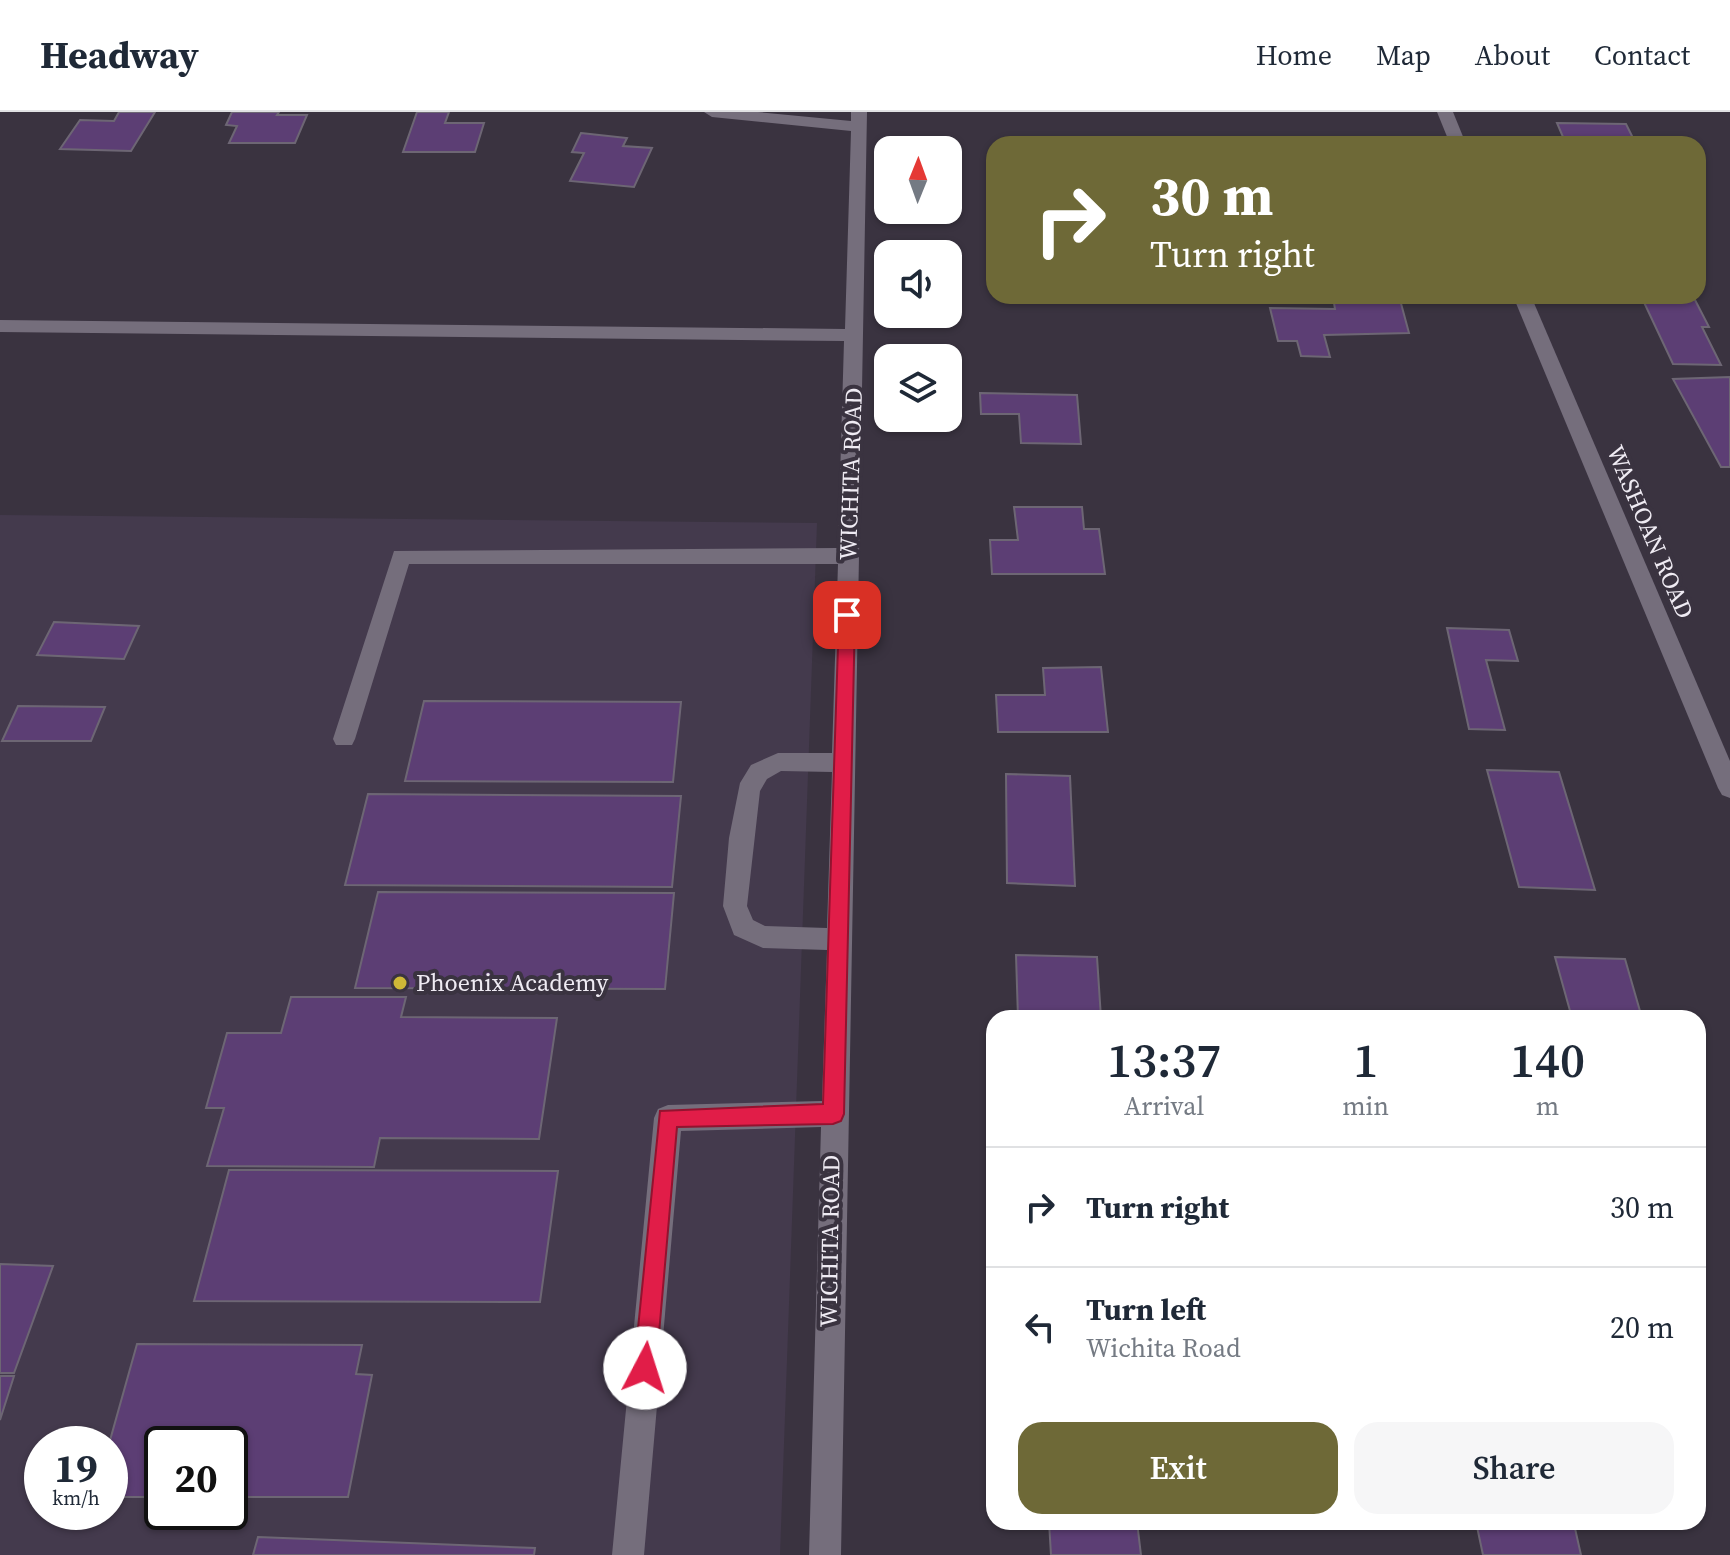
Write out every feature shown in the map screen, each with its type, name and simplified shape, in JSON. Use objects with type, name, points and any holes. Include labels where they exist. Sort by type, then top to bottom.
[{"type":"street","points":[[712,112],[859,119]]},
{"type":"street","points":[[1445,112],[1455,136]]},
{"type":"street","name":"WICHITA ROAD","points":[[825,1555],[833,1114],[859,119]]},
{"type":"street","name":"WASHOAN ROAD","points":[[1525,304],[1730,788]]},
{"type":"street","points":[[0,326],[855,335]]},
{"type":"street","points":[[344,739],[401,556],[849,556]]},
{"type":"street","points":[[838,939],[763,937],[743,927],[735,906],[748,790],[759,772],[778,762],[843,763]]},
{"type":"street","points":[[628,1555],[668,1118],[833,1114]]},
{"type":"shaded area","name":"Phoenix Academy","points":[[0,515],[817,523],[780,1555],[0,1555]]},
{"type":"building","points":[[119,112],[155,112],[131,151],[60,149],[80,120],[114,121]]},
{"type":"building","points":[[232,112],[307,115],[295,143],[229,143],[237,126],[226,125]]},
{"type":"building","points":[[417,112],[449,112],[445,123],[484,123],[475,152],[403,152]]},
{"type":"building","points":[[1557,123],[1626,124],[1632,136],[1563,136]]},
{"type":"building","points":[[581,133],[627,138],[623,146],[652,148],[634,187],[570,181],[584,153],[572,152]]},
{"type":"building","points":[[1334,304],[1401,304],[1409,333],[1324,335],[1330,357],[1301,356],[1297,341],[1278,341],[1270,308],[1335,309]]},
{"type":"building","points":[[1645,304],[1697,304],[1709,327],[1702,327],[1721,365],[1673,364]]},
{"type":"building","points":[[1730,377],[1730,467],[1721,467],[1673,379]]},
{"type":"building","points":[[980,393],[1077,395],[1081,444],[1021,443],[1019,414],[981,414]]},
{"type":"building","points":[[1014,507],[1082,507],[1084,529],[1099,529],[1105,574],[992,574],[990,540],[1018,540]]},
{"type":"building","points":[[54,622],[139,626],[124,659],[37,655]]},
{"type":"building","points":[[1447,628],[1509,630],[1518,661],[1486,660],[1505,730],[1469,729]]},
{"type":"building","points":[[1101,667],[1108,732],[998,732],[996,695],[1045,695],[1043,668]]},
{"type":"building","points":[[424,701],[681,702],[673,782],[405,781]]},
{"type":"building","points":[[18,706],[105,707],[91,741],[2,741]]},
{"type":"building","points":[[1487,770],[1559,772],[1595,890],[1519,887]]},
{"type":"building","points":[[1006,774],[1070,776],[1075,886],[1007,883]]},
{"type":"building","points":[[368,794],[681,796],[672,887],[345,885]]},
{"type":"building","points":[[378,892],[674,893],[665,989],[355,988]]},
{"type":"building","points":[[1016,955],[1097,957],[1100,1010],[1018,1010]]},
{"type":"building","points":[[1555,957],[1625,959],[1640,1010],[1570,1010]]},
{"type":"building","points":[[291,997],[406,997],[401,1017],[557,1018],[539,1139],[380,1138],[374,1167],[207,1166],[224,1108],[206,1108],[227,1033],[281,1033]]},
{"type":"building","points":[[229,1170],[558,1171],[540,1302],[194,1301]]},
{"type":"building","points":[[0,1264],[53,1266],[14,1373],[0,1373]]},
{"type":"building","points":[[137,1344],[362,1345],[356,1374],[372,1375],[348,1497],[248,1497],[248,1426],[144,1426],[144,1497],[128,1497],[128,1426],[114,1426]]},
{"type":"building","points":[[0,1376],[14,1376],[0,1420]]},
{"type":"building","points":[[1049,1530],[1138,1530],[1141,1555],[1051,1555]]},
{"type":"building","points":[[1478,1530],[1575,1530],[1581,1555],[1483,1555]]},
{"type":"building","points":[[258,1537],[535,1548],[534,1555],[253,1555]]},
{"type":"place","name":"Phoenix Academy","points":[[400,983]]},
{"type":"route","points":[[645,1368],[668,1118],[833,1114],[847,615]]}]
